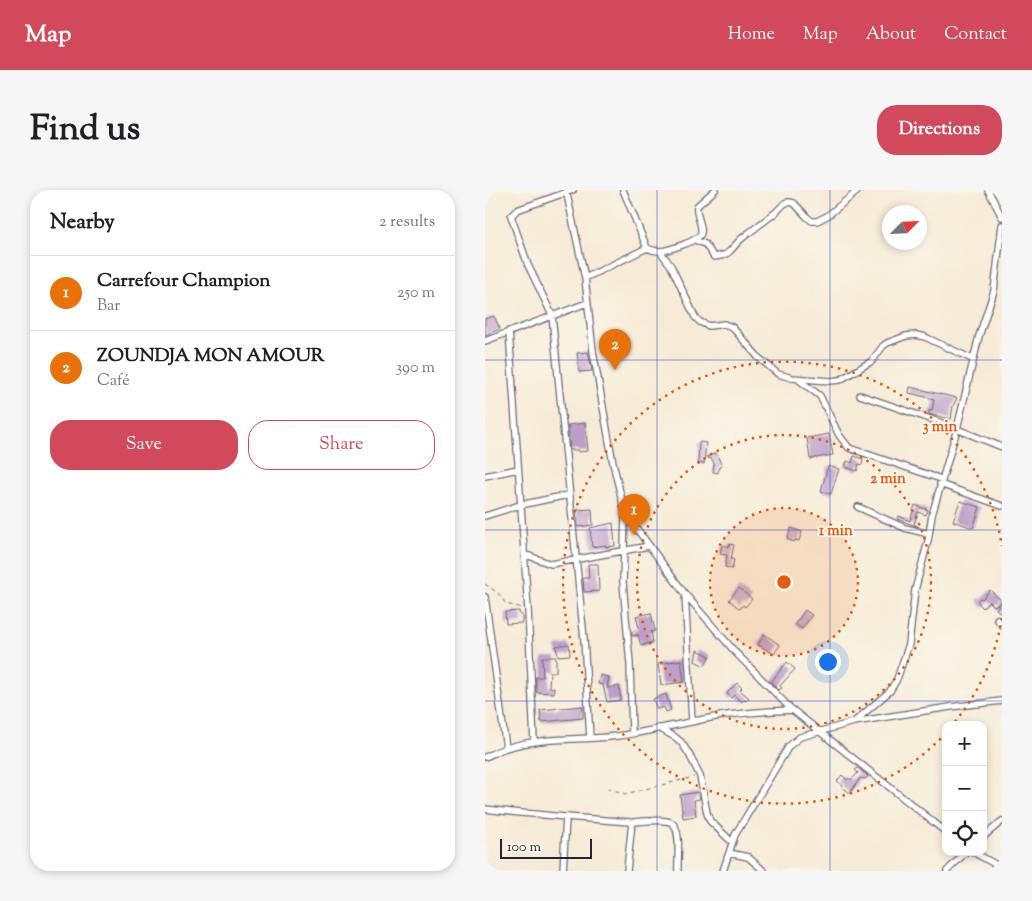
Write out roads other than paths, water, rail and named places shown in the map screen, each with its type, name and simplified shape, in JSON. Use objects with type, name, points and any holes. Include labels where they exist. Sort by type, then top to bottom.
[{"type":"street","points":[[623,190],[647,248]]},
{"type":"street","points":[[585,278],[647,248],[660,251],[695,240],[701,231],[697,206],[715,190]]},
{"type":"street","points":[[695,240],[705,244],[714,257],[725,255],[741,239],[785,203],[794,203],[812,221],[817,221],[827,216],[859,190]]},
{"type":"street","points":[[590,738],[583,639],[552,315],[528,265],[511,216],[517,210],[568,191],[585,278],[602,403],[613,463],[625,513],[623,583],[630,664],[632,734]]},
{"type":"street","points":[[989,191],[1002,217]]},
{"type":"street","points":[[854,722],[890,691],[897,679],[909,644],[915,590],[941,482],[957,429],[972,359],[994,290],[1002,225]]},
{"type":"street","points":[[660,251],[671,266],[690,310],[700,322],[709,326],[724,324],[732,327],[759,358],[778,374],[831,382],[840,380],[872,360],[887,343],[906,336],[916,335],[925,337],[972,359]]},
{"type":"street","points":[[485,341],[587,303]]},
{"type":"street","points":[[509,331],[528,609],[534,742]]},
{"type":"street","points":[[798,378],[820,396],[839,435],[849,448],[1002,506]]},
{"type":"street","points":[[860,394],[1002,447]]},
{"type":"street","points":[[485,476],[518,469]]},
{"type":"street","points":[[485,516],[520,505],[569,495]]},
{"type":"street","points":[[858,507],[905,528],[929,534]]},
{"type":"street","points":[[625,513],[685,594],[736,652],[793,710],[942,829]]},
{"type":"street","points":[[524,554],[551,564],[649,546]]},
{"type":"street","points":[[685,594],[692,722]]},
{"type":"street","points":[[485,597],[487,632],[506,748]]},
{"type":"street","points":[[997,620],[1002,625]]},
{"type":"street","points":[[723,871],[732,842],[789,746],[800,737],[854,722],[949,707],[1002,701]]},
{"type":"street","points":[[485,758],[506,748],[534,742],[632,734],[746,713],[793,710]]},
{"type":"street","points":[[659,728],[681,742],[700,776],[710,821],[732,842]]},
{"type":"street","points":[[485,810],[632,822],[667,821],[673,824],[677,830],[679,871]]},
{"type":"street","points":[[563,871],[566,818]]},
{"type":"street","points":[[987,834],[1002,821]]},
{"type":"street","points":[[627,871],[632,822]]},
{"type":"street","points":[[729,853],[748,857],[764,871]]},
{"type":"street","points":[[947,871],[962,856]]},
{"type":"street","points":[[980,856],[1002,868]]},
{"type":"place","name":"ZOUNDJA MON AMOUR","points":[[615,370]]},
{"type":"place","name":"Carrefour Champion","points":[[634,535]]}]
